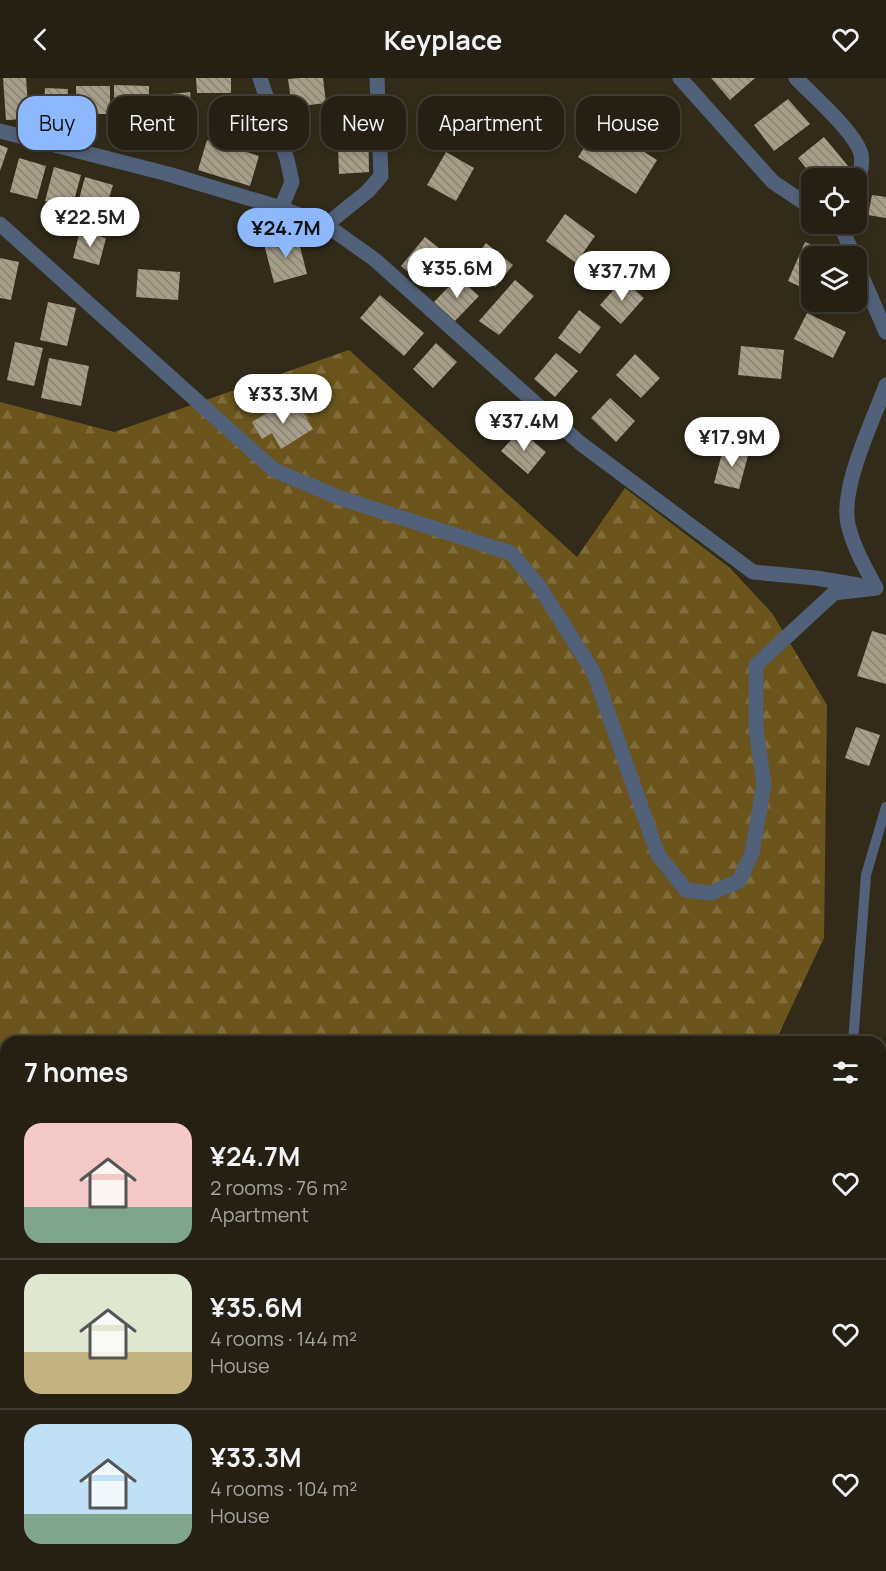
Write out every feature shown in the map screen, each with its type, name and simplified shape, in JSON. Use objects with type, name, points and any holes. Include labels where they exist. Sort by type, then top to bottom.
[{"type":"street","points":[[260,78],[288,159],[292,182],[281,208]]},
{"type":"street","points":[[326,225],[368,191],[381,176],[377,78]]},
{"type":"street","points":[[680,78],[773,182],[801,201]]},
{"type":"street","points":[[796,78],[856,140],[861,155],[861,168]]},
{"type":"street","points":[[0,131],[168,174],[281,208],[326,225],[374,259],[580,443],[753,572],[816,578],[881,589]]},
{"type":"street","points":[[0,224],[274,470],[340,498],[511,552],[539,586],[594,673],[658,855],[686,890],[711,893],[739,880],[752,853],[764,784],[756,729],[756,665],[834,593],[881,589]]},
{"type":"street","points":[[867,288],[886,332]]},
{"type":"street","points":[[881,589],[854,545],[848,522],[848,501],[855,469],[886,385]]},
{"type":"lane","points":[[853,1036],[866,875],[886,807]]},
{"type":"green space","points":[[349,350],[577,557],[625,488],[730,568],[772,613],[827,705],[824,938],[778,1036],[0,1036],[0,402],[114,432]]},
{"type":"building","points":[[3,78],[26,78],[27,96],[18,96],[18,119],[6,120]]},
{"type":"building","points":[[196,78],[231,78],[231,93],[197,93]]},
{"type":"building","points":[[323,78],[325,96],[321,96],[321,104],[309,105],[309,96],[290,96],[288,79]]},
{"type":"building","points":[[711,78],[755,78],[730,100]]},
{"type":"building","points":[[114,85],[149,86],[149,96],[114,96]]},
{"type":"building","points":[[76,86],[110,86],[108,114],[96,114],[96,96],[76,96]]},
{"type":"building","points":[[45,88],[68,89],[68,96],[45,96]]},
{"type":"building","points":[[190,92],[190,96],[152,96]]},
{"type":"building","points":[[788,99],[810,124],[774,151],[754,125]]},
{"type":"building","points":[[824,137],[848,166],[845,168],[806,168],[798,158]]},
{"type":"building","points":[[207,140],[209,141],[209,150],[240,150],[259,156],[250,186],[198,170]]},
{"type":"building","points":[[0,145],[8,148],[0,171]]},
{"type":"building","points":[[338,150],[369,150],[369,172],[339,174]]},
{"type":"building","points":[[583,150],[641,150],[657,160],[636,194],[578,157]]},
{"type":"building","points":[[446,152],[474,168],[456,201],[427,185]]},
{"type":"building","points":[[19,158],[46,166],[37,199],[10,192]]},
{"type":"building","points":[[54,167],[81,175],[72,208],[45,201]]},
{"type":"building","points":[[85,177],[113,185],[103,218],[76,210]]},
{"type":"building","points":[[872,195],[886,197],[886,218],[868,215]]},
{"type":"building","points":[[565,214],[595,236],[576,263],[546,241]]},
{"type":"building","points":[[80,231],[106,238],[99,265],[73,258]]},
{"type":"building","points":[[297,235],[307,274],[274,283],[264,244]]},
{"type":"building","points":[[425,237],[450,257],[426,286],[401,266]]},
{"type":"building","points":[[486,243],[513,265],[495,287],[469,265]]},
{"type":"building","points":[[801,251],[801,287],[788,281]]},
{"type":"building","points":[[0,258],[19,262],[11,300],[0,298]]},
{"type":"building","points":[[138,269],[180,272],[178,300],[136,297]]},
{"type":"building","points":[[458,277],[479,296],[455,321],[434,302]]},
{"type":"building","points":[[623,279],[644,298],[621,324],[600,305]]},
{"type":"building","points":[[515,280],[534,296],[499,335],[479,321]]},
{"type":"building","points":[[380,295],[424,333],[404,356],[360,318]]},
{"type":"building","points":[[48,302],[76,308],[67,346],[40,340]]},
{"type":"building","points":[[579,310],[601,327],[580,354],[558,338]]},
{"type":"building","points":[[807,313],[846,332],[833,358],[794,339]]},
{"type":"building","points":[[15,342],[43,348],[34,386],[7,380]]},
{"type":"building","points":[[436,343],[457,362],[433,388],[413,369]]},
{"type":"building","points":[[741,346],[784,350],[781,379],[738,375]]},
{"type":"building","points":[[556,353],[578,371],[555,397],[534,379]]},
{"type":"building","points":[[635,354],[660,378],[641,398],[616,375]]},
{"type":"building","points":[[49,358],[89,366],[81,406],[41,398]]},
{"type":"building","points":[[610,398],[635,421],[616,442],[591,418]]},
{"type":"building","points":[[298,404],[313,429],[281,449],[272,433],[262,439],[252,422],[277,407],[281,414]]},
{"type":"building","points":[[520,430],[546,452],[528,474],[501,451]]},
{"type":"building","points":[[724,446],[749,452],[739,489],[714,483]]},
{"type":"building","points":[[872,631],[886,635],[886,684],[857,676]]},
{"type":"building","points":[[856,727],[880,735],[869,766],[845,758]]}]
